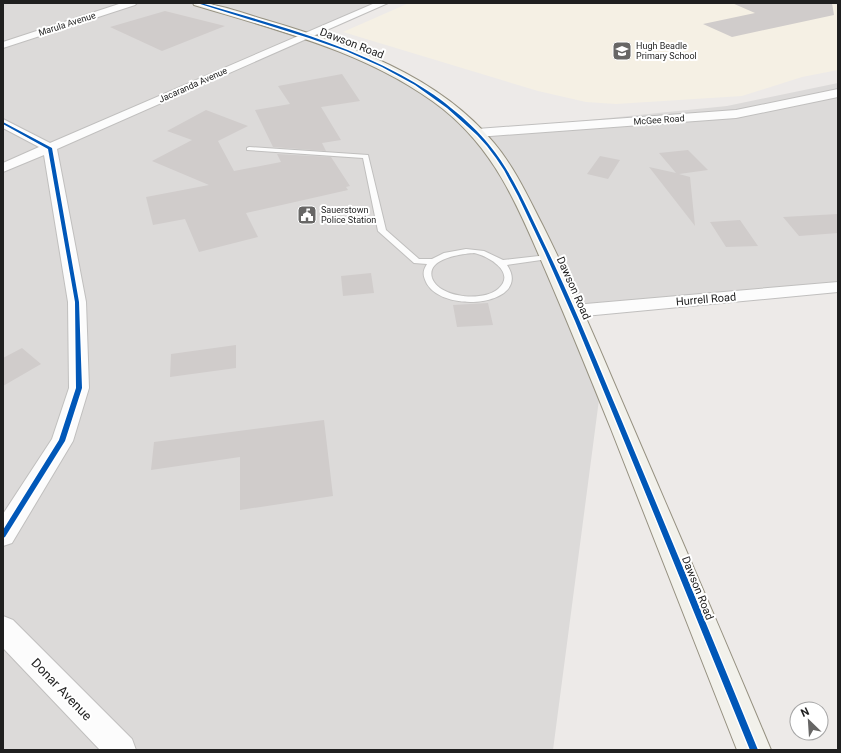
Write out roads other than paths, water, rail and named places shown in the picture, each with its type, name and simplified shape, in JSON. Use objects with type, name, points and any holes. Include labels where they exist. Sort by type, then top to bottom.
[{"type":"street","name":"Marula Avenue","points":[[3,45],[132,3]]},
{"type":"street","name":"Dawson Road","points":[[198,3],[306,36],[361,55],[401,74],[440,102],[477,133],[499,157],[512,179],[574,311],[754,750]]},
{"type":"street","name":"Jacaranda Avenue","points":[[3,168],[383,3]]},
{"type":"street","name":"McGee Road","points":[[477,133],[736,114],[838,93]]},
{"type":"street","points":[[3,123],[50,148],[77,302],[79,388],[62,441],[3,535]]},
{"type":"street","name":"Hurrell Road","points":[[574,311],[838,286]]},
{"type":"street","name":"Donar Avenue","points":[[3,629],[121,750]]},
{"type":"lane","points":[[249,150],[366,156],[382,231],[417,261],[433,262]]},
{"type":"lane","points":[[459,251],[476,251],[490,256],[502,263],[508,273],[507,283],[498,293],[484,298],[468,300],[451,298],[437,291],[429,281],[428,271],[433,262],[444,254],[459,251]]},
{"type":"lane","points":[[502,263],[548,257]]},
{"type":"place","name":"Hugh Beadle Primary School","points":[[622,51]]},
{"type":"place","name":"Sauerstown Police Station","points":[[307,215]]}]
